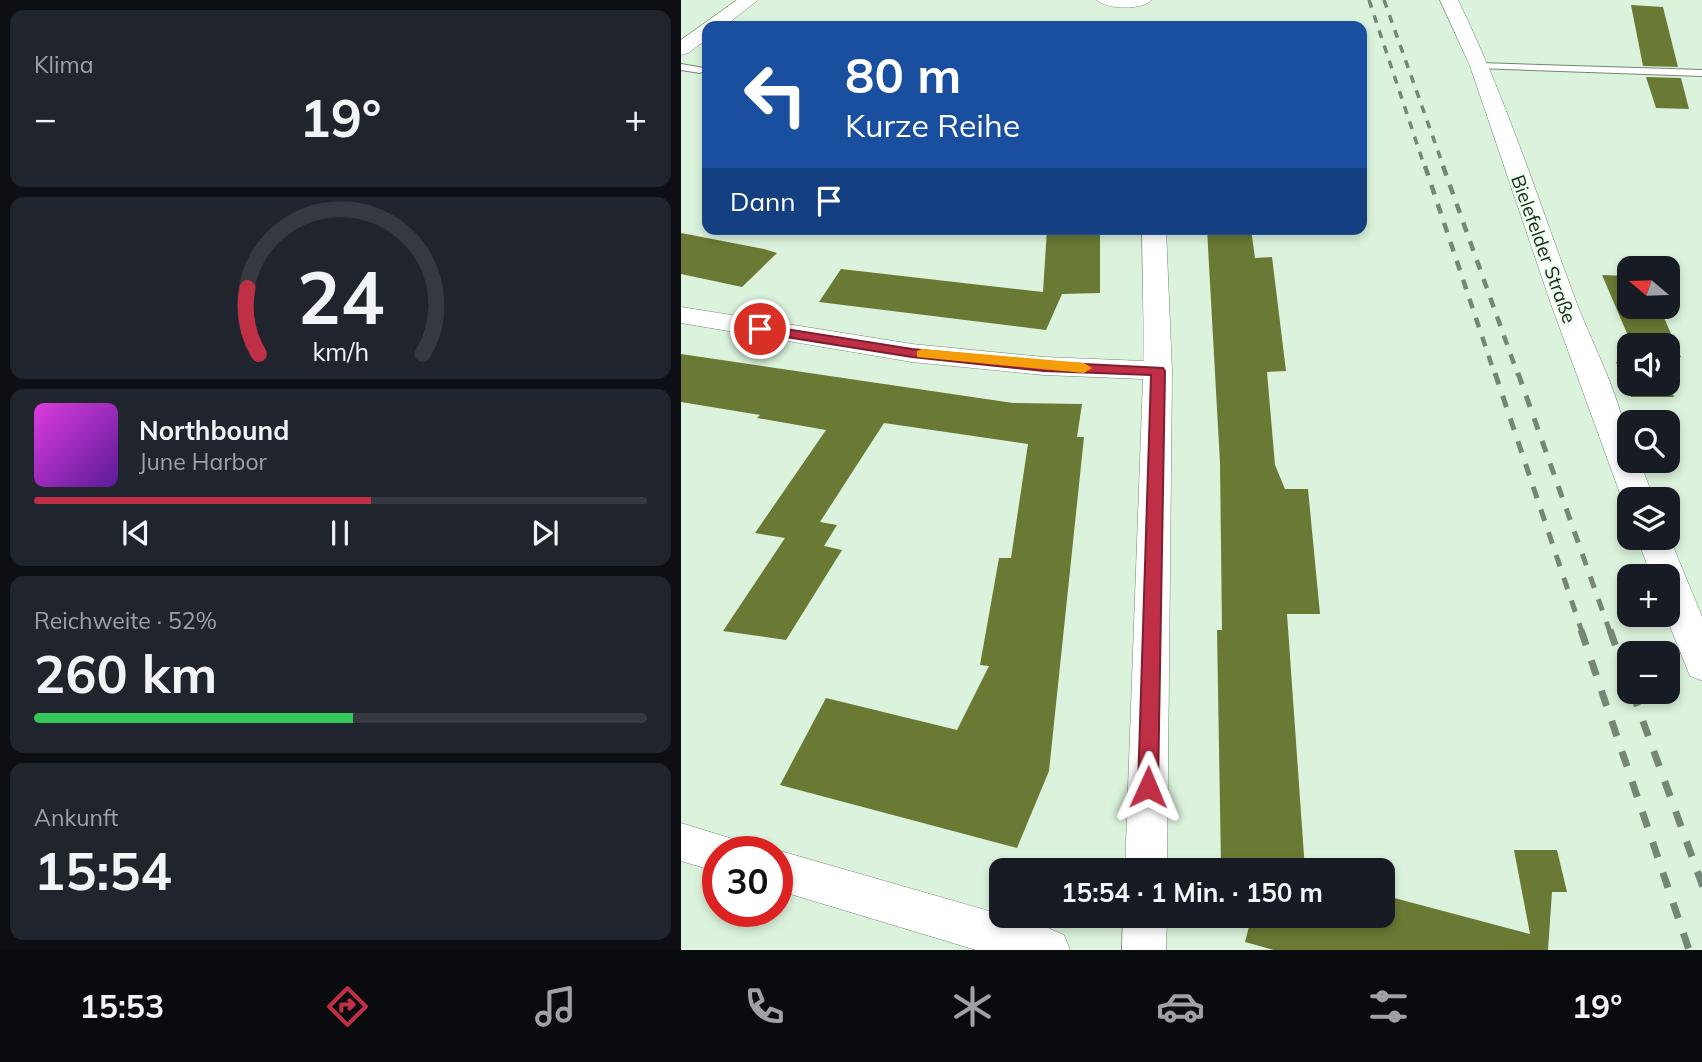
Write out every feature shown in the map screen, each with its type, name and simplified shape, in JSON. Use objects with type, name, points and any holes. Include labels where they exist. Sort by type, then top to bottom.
[{"type":"street","points":[[720,21],[749,0]]},
{"type":"street","points":[[1106,0],[1143,4]]},
{"type":"street","name":"Bielefelder Straße","points":[[1449,0],[1480,65],[1564,304],[1633,487]]},
{"type":"street","points":[[681,49],[702,34]]},
{"type":"street","points":[[1146,858],[1158,371],[1153,235]]},
{"type":"street","points":[[681,315],[912,353],[1044,366],[1158,371]]},
{"type":"street","points":[[1680,608],[1702,666]]},
{"type":"street","points":[[681,842],[702,848]]},
{"type":"street","points":[[793,875],[1048,950]]},
{"type":"street","points":[[1144,950],[1145,928]]},
{"type":"lane","points":[[1480,65],[1702,73]]},
{"type":"lane","points":[[681,67],[700,70]]},
{"type":"building","points":[[1631,5],[1663,7],[1678,67],[1643,66]]},
{"type":"building","points":[[1646,77],[1681,78],[1689,109],[1656,108]]},
{"type":"building","points":[[681,233],[777,253],[742,287],[681,274]]},
{"type":"building","points":[[1047,235],[1100,235],[1100,293],[1062,294],[1046,330],[819,302],[841,269],[1043,292]]},
{"type":"building","points":[[1207,235],[1252,235],[1255,258],[1272,257],[1286,371],[1267,372],[1275,465],[1285,489],[1308,489],[1320,614],[1287,614],[1304,858],[1221,858],[1217,630],[1222,630],[1220,463]]},
{"type":"building","points":[[1602,275],[1617,276],[1617,310]]},
{"type":"building","points":[[1621,319],[1665,319],[1671,333],[1627,333]]},
{"type":"building","points":[[681,354],[1013,403],[1082,404],[1077,437],[1084,437],[1049,771],[1017,848],[780,785],[826,698],[957,730],[989,666],[980,665],[999,558],[1011,558],[1028,444],[884,423],[820,522],[837,525],[824,546],[842,550],[786,640],[723,631],[785,538],[755,533],[826,430],[757,418],[760,415],[681,402]]},
{"type":"building","points":[[1631,396],[1674,397],[1631,397]]},
{"type":"building","points":[[1514,850],[1557,850],[1567,892],[1552,892],[1548,950],[1274,950],[1245,942],[1249,928],[1395,928],[1395,898],[1530,934]]},
{"type":"railway","points":[[1369,0],[1425,168]]},
{"type":"railway","points":[[1384,0],[1444,168]]},
{"type":"railway","points":[[1425,166],[1495,375]]},
{"type":"railway","points":[[1443,166],[1518,375]]},
{"type":"railway","points":[[1495,373],[1582,632]]},
{"type":"railway","points":[[1518,373],[1610,632]]},
{"type":"railway","points":[[1581,630],[1689,950]]},
{"type":"railway","points":[[1610,630],[1617,650]]},
{"type":"railway","points":[[1637,704],[1703,887]]},
{"type":"slow traffic","points":[[922,354],[1084,368]]},
{"type":"route","points":[[760,329],[912,353],[1044,366],[1158,371],[1148,787]]}]
